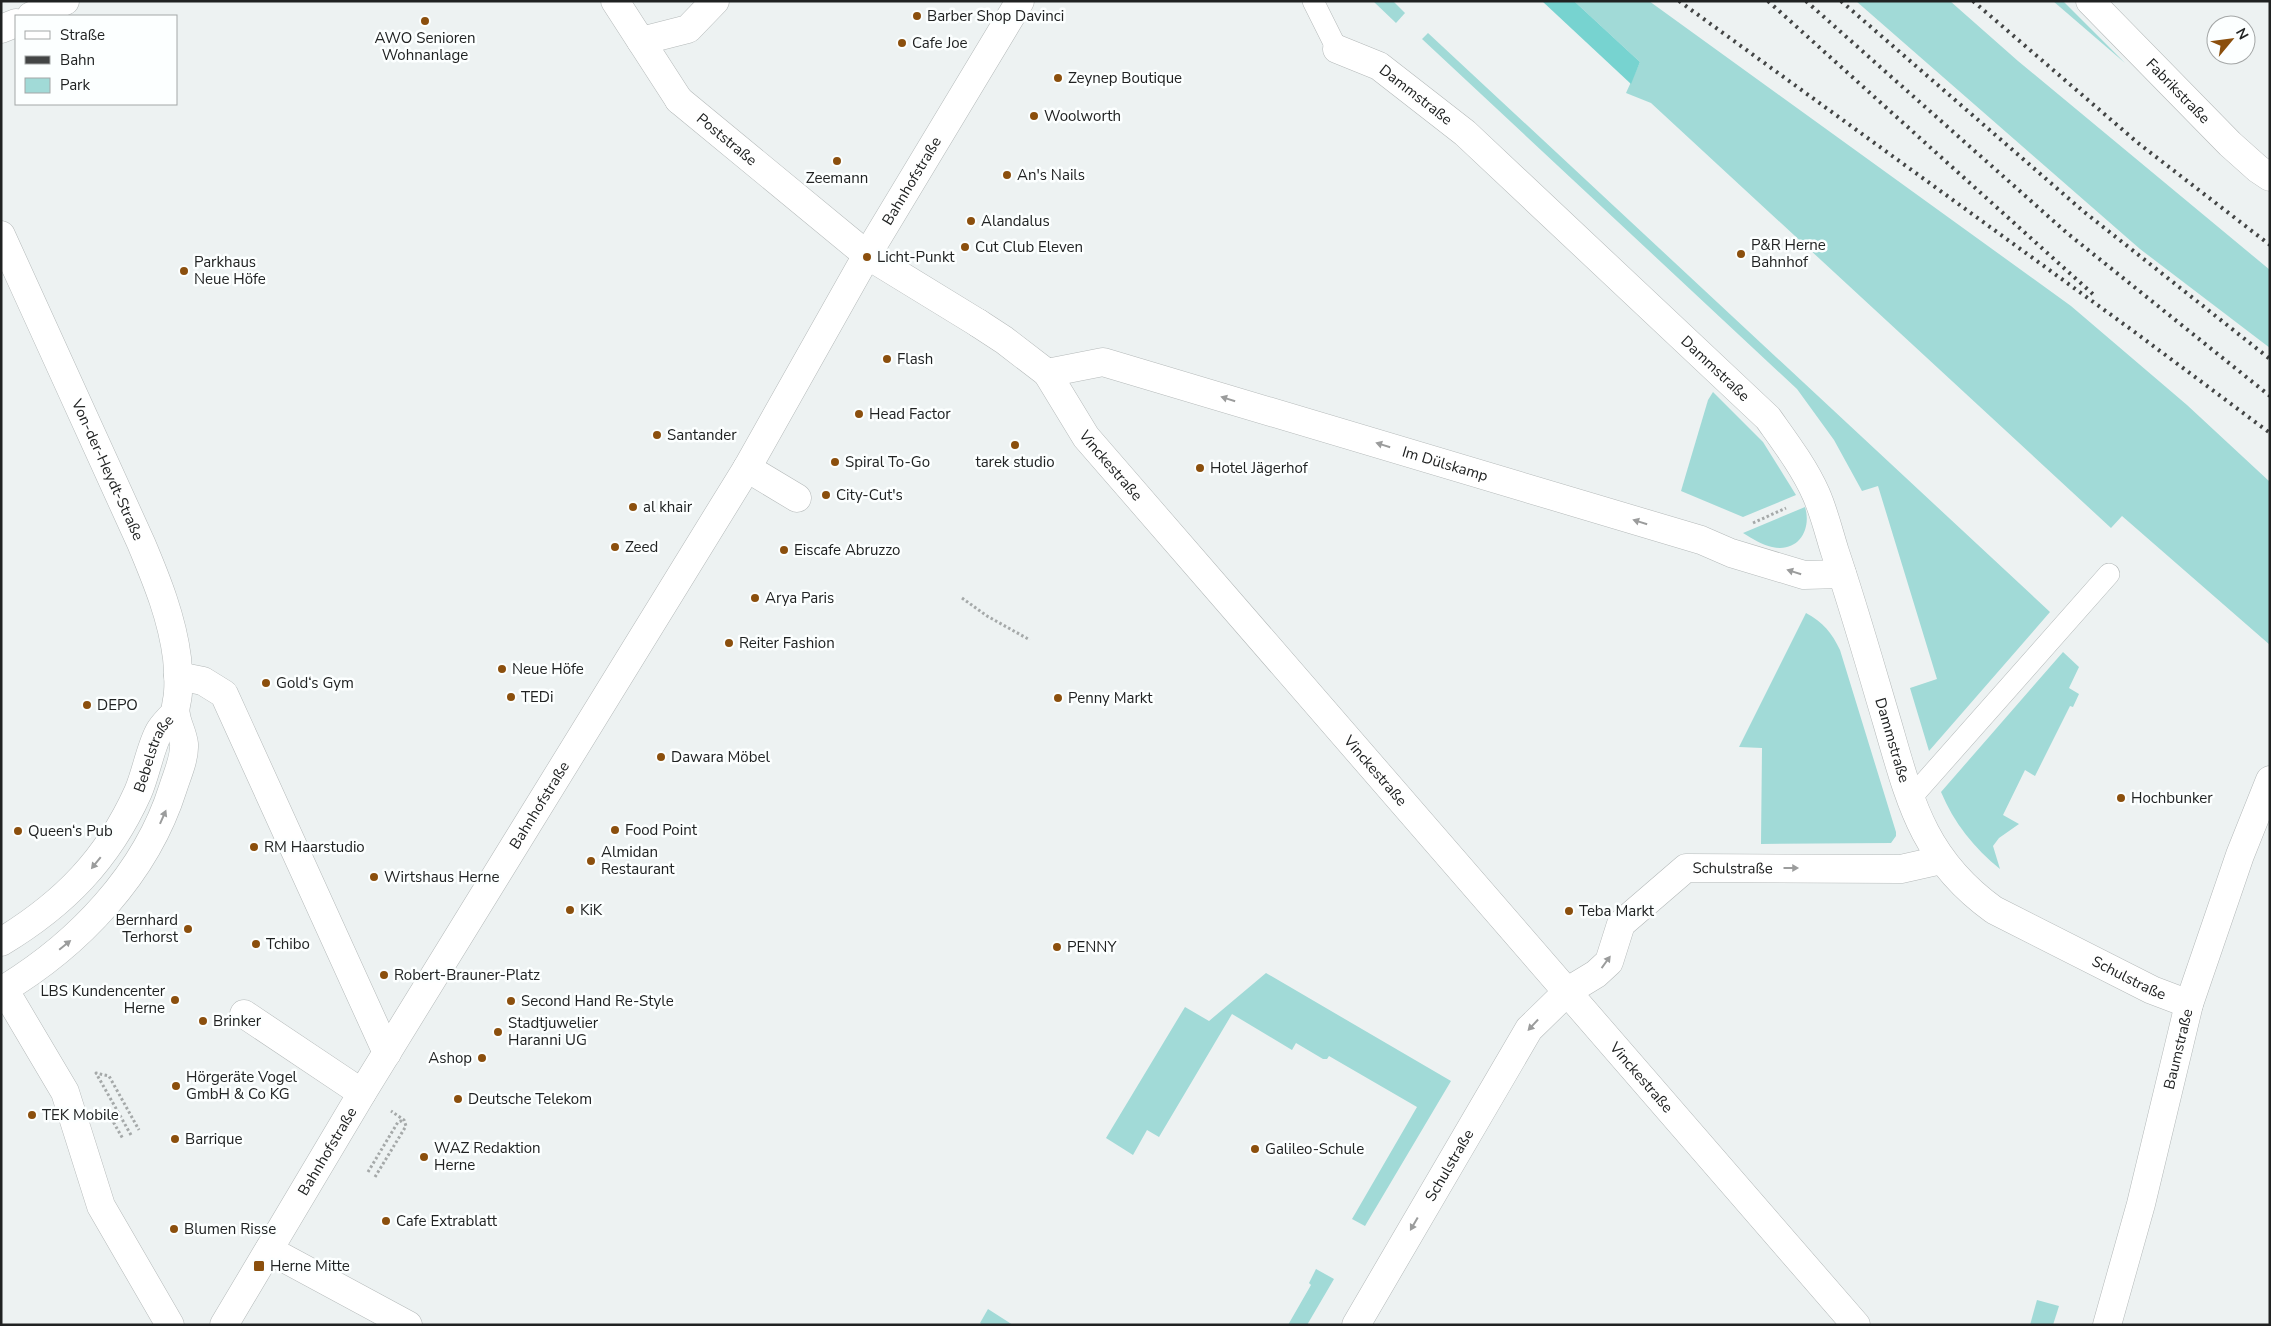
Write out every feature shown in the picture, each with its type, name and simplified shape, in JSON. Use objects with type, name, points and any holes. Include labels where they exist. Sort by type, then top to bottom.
[{"type":"street","points":[[32,15],[65,1]]},
{"type":"street","name":"Poststraße","points":[[615,1],[678,100],[867,254]]},
{"type":"street","points":[[641,41],[688,29],[715,1]]},
{"type":"street","name":"Bahnhofstraße","points":[[224,1325],[362,1093],[748,468],[867,254],[1020,1]]},
{"type":"street","name":"Fabrikstraße","points":[[2090,1],[2230,144],[2270,177]]},
{"type":"street","points":[[1,29],[15,23]]},
{"type":"street","name":"Dammstraße","points":[[1337,50],[1379,66],[1465,133],[1768,418],[1792,452],[1816,494],[1910,799],[1941,860]]},
{"type":"street","name":"Von-der-Heydt-Straße","points":[[1,235],[154,576],[171,625],[178,676],[175,713]]},
{"type":"street","name":"Vinckestraße","points":[[867,254],[1004,340],[1047,373],[1086,437],[1856,1325]]},
{"type":"street","name":"Im Dülskamp","points":[[1047,373],[1103,362],[1701,540],[1731,553],[1804,575],[1842,574]]},
{"type":"street","points":[[748,468],[797,498]]},
{"type":"street","points":[[178,676],[203,681],[224,694],[387,1053]]},
{"type":"street","name":"Bebelstraße","points":[[1,942],[39,917],[86,875],[102,856],[116,835],[137,795],[160,731],[175,713]]},
{"type":"street","name":"Bebelstraße","points":[[3,990],[27,975],[73,938],[97,915],[120,888],[140,858],[168,806],[179,769],[184,744],[175,713]]},
{"type":"street","name":"Baumstraße","points":[[2106,1325],[2141,1204],[2189,1004],[2240,855],[2270,780]]},
{"type":"street","name":"Schulstraße","points":[[1356,1325],[1529,1028],[1568,991],[1596,974],[1609,962],[1621,924],[1686,868],[1901,869],[1941,860],[1972,895],[1994,910],[2152,990],[2189,1004]]},
{"type":"street","points":[[3,990],[65,1092],[101,1206],[170,1325]]},
{"type":"street","points":[[244,1014],[362,1093]]},
{"type":"street","points":[[269,1250],[408,1325]]},
{"type":"lane","name":"Dammstraße","points":[[1313,1],[1337,50]]},
{"type":"lane","points":[[1910,799],[2109,574]]},
{"type":"path","points":[[1731,553],[1742,527],[1816,494]]},
{"type":"path","points":[[962,598],[988,616],[1030,640]]},
{"type":"path","points":[[131,1135],[96,1073],[109,1076],[139,1130]]},
{"type":"path","points":[[368,1172],[398,1122],[404,1120],[406,1126],[375,1177]]},
{"type":"green space","points":[[1373,1],[1393,1],[1405,13],[1396,23]]},
{"type":"green space","points":[[1574,1],[1649,1],[2071,306],[2187,405],[2270,482],[2270,645],[2122,516],[2111,528],[1651,103],[1626,93],[1640,62]]},
{"type":"green space","points":[[1856,1],[1950,1],[2018,61],[2270,270],[2270,348],[2140,249]]},
{"type":"green space","points":[[2053,1],[2063,1],[2125,63]]},
{"type":"green space","points":[[1428,33],[2050,612],[1929,751],[1910,688],[1937,679],[1878,486],[1862,491],[1834,440],[1797,389],[1422,39]]},
{"type":"green space","points":[[1713,392],[1763,442],[1796,495],[1743,517],[1681,491],[1708,400]]},
{"type":"green space","points":[[1805,507],[1807,516],[1804,531],[1801,538],[1789,547],[1768,546],[1743,533]]},
{"type":"green space","points":[[1806,613],[1826,628],[1840,650],[1896,832],[1896,836],[1891,843],[1761,844],[1762,748],[1739,747]]},
{"type":"green space","points":[[2063,652],[2079,667],[2069,688],[2079,694],[2073,707],[2070,706],[2035,776],[2025,770],[2003,815],[2019,824],[1999,838],[1993,846],[2000,869],[1966,834],[1952,814],[1941,792]]},
{"type":"green space","points":[[1266,973],[1451,1081],[1365,1226],[1352,1219],[1417,1107],[1329,1056],[1327,1059],[1323,1059],[1296,1043],[1292,1050],[1232,1014],[1159,1137],[1147,1130],[1133,1155],[1106,1138],[1185,1007],[1209,1021]]},
{"type":"green space","points":[[1316,1269],[1334,1279],[1307,1325],[1288,1325],[1311,1285],[1309,1283]]},
{"type":"green space","points":[[2037,1300],[2059,1306],[2053,1325],[2030,1325]]},
{"type":"green space","points":[[988,1309],[1013,1325],[982,1325],[980,1323]]},
{"type":"shaded area","points":[[1542,1],[1574,1],[1640,62],[1631,84]]},
{"type":"railway","points":[[1679,1],[2136,333],[2270,433]]},
{"type":"railway","points":[[1768,1],[2095,296]]},
{"type":"railway","points":[[1806,1],[2067,233],[2270,396]]},
{"type":"railway","points":[[1841,1],[2083,211],[2270,359]]},
{"type":"railway","points":[[1973,1],[2138,143],[2270,245]]},
{"type":"place","name":"Barber Shop Davinci","points":[[917,16]]},
{"type":"place","name":"AWO Senioren Wohnanlage","points":[[425,21]]},
{"type":"place","name":"Cafe Joe","points":[[902,43]]},
{"type":"place","name":"Zeynep Boutique","points":[[1058,78]]},
{"type":"place","name":"Woolworth","points":[[1034,116]]},
{"type":"place","name":"Zeemann","points":[[837,161]]},
{"type":"place","name":"An's Nails","points":[[1007,175]]},
{"type":"place","name":"Alandalus","points":[[971,221]]},
{"type":"place","name":"Cut Club Eleven","points":[[965,247]]},
{"type":"place","name":"P&R Herne Bahnhof","points":[[1741,254]]},
{"type":"place","name":"Licht-Punkt","points":[[867,257]]},
{"type":"place","name":"Parkhaus Neue Höfe","points":[[184,271]]},
{"type":"place","name":"Flash","points":[[887,359]]},
{"type":"place","name":"Head Factor","points":[[859,414]]},
{"type":"place","name":"Santander","points":[[657,435]]},
{"type":"place","name":"tarek studio","points":[[1015,445]]},
{"type":"place","name":"Spiral To-Go","points":[[835,462]]},
{"type":"place","name":"Hotel Jägerhof","points":[[1200,468]]},
{"type":"place","name":"City-Cut's","points":[[826,495]]},
{"type":"place","name":"al khair","points":[[633,507]]},
{"type":"place","name":"Zeed","points":[[615,547]]},
{"type":"place","name":"Eiscafe Abruzzo","points":[[784,550]]},
{"type":"place","name":"Arya Paris","points":[[755,598]]},
{"type":"place","name":"Reiter Fashion","points":[[729,643]]},
{"type":"place","name":"Neue Höfe","points":[[502,669]]},
{"type":"place","name":"Gold‘s Gym","points":[[266,683]]},
{"type":"place","name":"TEDi","points":[[511,697]]},
{"type":"place","name":"Penny Markt","points":[[1058,698]]},
{"type":"place","name":"DEPO","points":[[87,705]]},
{"type":"place","name":"Dawara Möbel","points":[[661,757]]},
{"type":"place","name":"Hochbunker","points":[[2121,798]]},
{"type":"place","name":"Food Point","points":[[615,830]]},
{"type":"place","name":"Queen‘s Pub","points":[[18,831]]},
{"type":"place","name":"RM Haarstudio","points":[[254,847]]},
{"type":"place","name":"Almidan Restaurant","points":[[591,861]]},
{"type":"place","name":"Wirtshaus Herne","points":[[374,877]]},
{"type":"place","name":"KiK","points":[[570,910]]},
{"type":"place","name":"Teba Markt","points":[[1569,911]]},
{"type":"place","name":"Bernhard Terhorst","points":[[188,929]]},
{"type":"place","name":"Tchibo","points":[[256,944]]},
{"type":"place","name":"PENNY","points":[[1057,947]]},
{"type":"place","name":"Robert-Brauner-Platz","points":[[384,975]]},
{"type":"place","name":"LBS Kundencenter Herne","points":[[175,1000]]},
{"type":"place","name":"Second Hand Re-Style","points":[[511,1001]]},
{"type":"place","name":"Brinker","points":[[203,1021]]},
{"type":"place","name":"Stadtjuwelier Haranni UG","points":[[498,1032]]},
{"type":"place","name":"Ashop","points":[[482,1058]]},
{"type":"place","name":"Hörgeräte Vogel GmbH & Co KG","points":[[176,1086]]},
{"type":"place","name":"Deutsche Telekom","points":[[458,1099]]},
{"type":"place","name":"TEK Mobile","points":[[32,1115]]},
{"type":"place","name":"Barrique","points":[[175,1139]]},
{"type":"place","name":"Galileo-Schule","points":[[1255,1149]]},
{"type":"place","name":"WAZ Redaktion Herne","points":[[424,1157]]},
{"type":"place","name":"Cafe Extrablatt","points":[[386,1221]]},
{"type":"place","name":"Blumen Risse","points":[[174,1229]]},
{"type":"place","name":"Herne Mitte","points":[[259,1266]]}]
